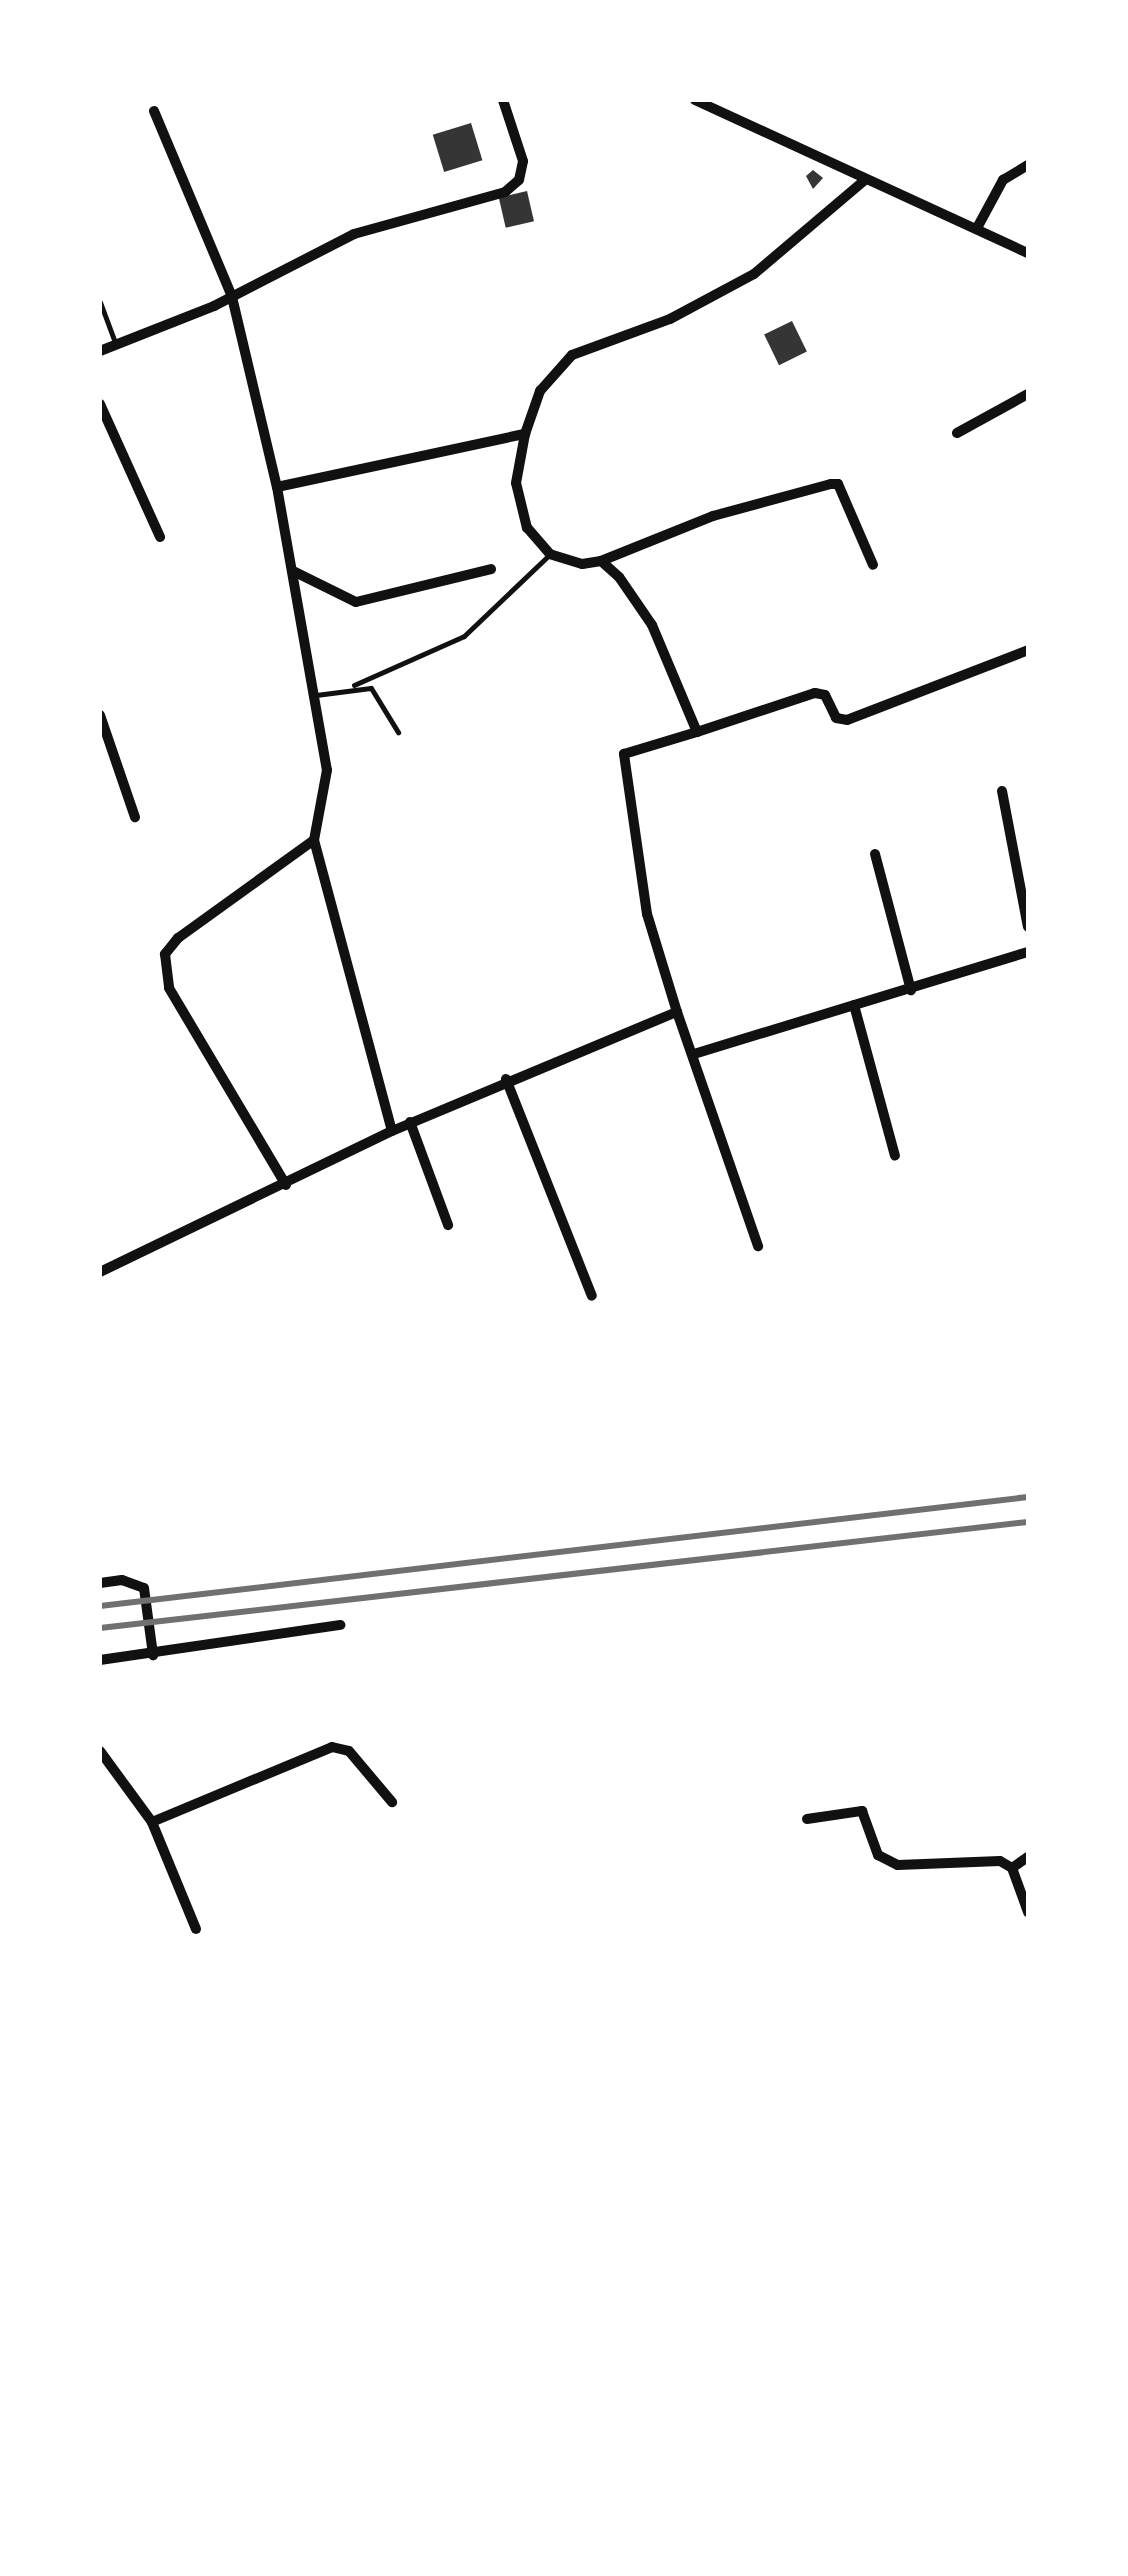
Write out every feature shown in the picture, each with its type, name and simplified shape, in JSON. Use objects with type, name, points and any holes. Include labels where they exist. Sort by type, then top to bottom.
[{"type":"street","points":[[100,351],[232,297],[354,234],[505,192],[520,180],[522,162],[503,100]]},
{"type":"street","points":[[695,100],[1028,254]]},
{"type":"street","points":[[154,111],[232,297],[277,487],[327,770],[314,840],[392,1131]]},
{"type":"street","points":[[977,228],[1003,180],[1028,165]]},
{"type":"street","points":[[866,180],[754,274],[670,318],[572,355],[540,391],[524,434],[516,483],[527,528],[550,554],[582,564],[601,561],[713,516],[838,484],[874,565]]},
{"type":"street","points":[[956,432],[1028,394]]},
{"type":"street","points":[[100,404],[160,537]]},
{"type":"street","points":[[277,487],[524,434]]},
{"type":"street","points":[[601,561],[652,625],[698,732]]},
{"type":"street","points":[[293,570],[356,602],[492,569]]},
{"type":"street","points":[[758,1246],[646,914],[624,754],[815,693],[825,695],[836,718],[848,720],[1028,650]]},
{"type":"street","points":[[100,715],[135,817]]},
{"type":"street","points":[[1002,790],[1028,927]]},
{"type":"street","points":[[286,1186],[181,1019],[165,954],[314,840]]},
{"type":"street","points":[[875,854],[911,990]]},
{"type":"street","points":[[694,1054],[1028,952]]},
{"type":"street","points":[[854,1005],[895,1156]]},
{"type":"street","points":[[100,1272],[286,1186],[410,1122],[506,1079],[677,1012]]},
{"type":"street","points":[[506,1079],[592,1296]]},
{"type":"street","points":[[410,1122],[448,1225]]},
{"type":"street","points":[[100,1583],[137,1582],[144,1588],[153,1655]]},
{"type":"street","points":[[100,1660],[340,1625]]},
{"type":"street","points":[[152,1822],[332,1747],[348,1752],[392,1802]]},
{"type":"street","points":[[100,1750],[152,1822],[196,1930]]},
{"type":"street","points":[[807,1819],[862,1811],[878,1855],[898,1865],[988,1860],[1012,1868]]},
{"type":"street","points":[[1012,1868],[1028,1857]]},
{"type":"street","points":[[1012,1868],[1028,1912]]},
{"type":"lane","points":[[100,302],[116,344]]},
{"type":"lane","points":[[316,695],[354,685],[464,636],[550,554]]},
{"type":"lane","points":[[354,685],[379,694],[398,732]]},
{"type":"building","points":[[471,123],[482,160],[444,172],[433,135]]},
{"type":"building","points":[[813,170],[823,178],[813,189],[806,176]]},
{"type":"building","points":[[527,191],[534,221],[506,228],[499,198]]},
{"type":"building","points":[[792,321],[807,352],[779,365],[764,335]]},
{"type":"railway","points":[[100,1606],[1028,1497]]},
{"type":"railway","points":[[100,1628],[1028,1522]]}]
